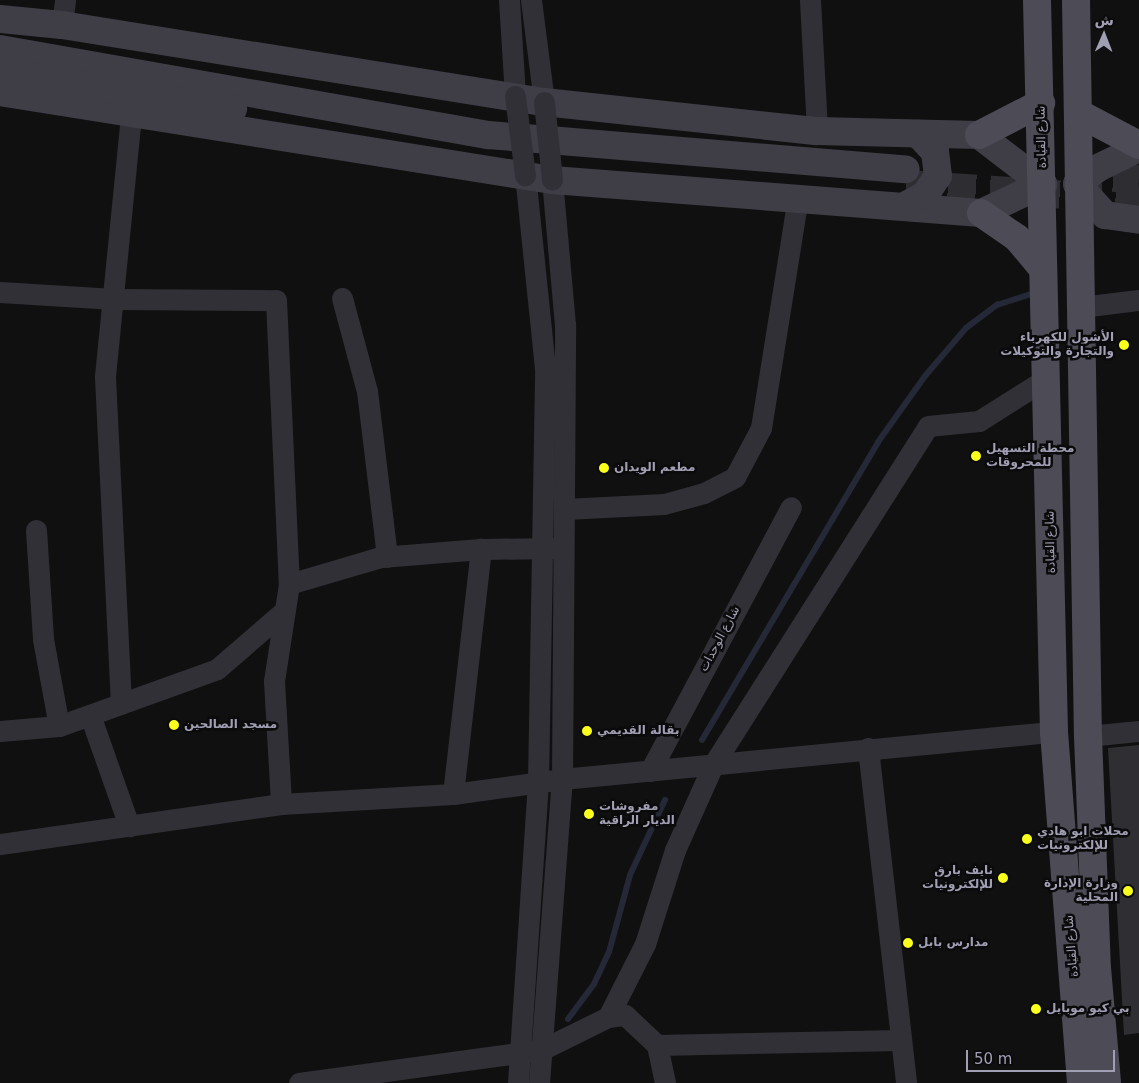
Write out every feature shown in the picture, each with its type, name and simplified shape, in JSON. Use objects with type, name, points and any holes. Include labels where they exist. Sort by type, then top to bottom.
[{"type":"main road","name":"شارع القيادة","points":[[1037,0],[1043,184],[1043,269],[1054,732],[1081,1083]]},
{"type":"main road","name":"شارع القيادة","points":[[1076,0],[1088,736],[1097,968],[1107,1083]]},
{"type":"main road","points":[[979,135],[1041,103]]},
{"type":"main road","points":[[1078,113],[1139,147]]},
{"type":"main road","points":[[981,213],[1017,238],[1043,269]]},
{"type":"street","points":[[509,0],[515,96],[545,368],[538,782],[518,1083]]},
{"type":"street","points":[[531,0],[544,102],[565,325],[562,779],[539,1083]]},
{"type":"street","points":[[810,0],[817,131]]},
{"type":"street","points":[[0,19],[63,13],[544,102],[817,131],[979,135],[1043,184],[981,213],[907,186],[488,135],[0,49]]},
{"type":"street","points":[[0,72],[497,151],[907,186],[925,195],[938,176],[935,152],[918,134]]},
{"type":"street","points":[[0,92],[552,180],[798,198],[907,186]]},
{"type":"street","points":[[121,704],[105,376],[131,114]]},
{"type":"street","points":[[1139,147],[1098,168],[1078,184],[1105,215],[1139,220]]},
{"type":"street","points":[[564,509],[664,504],[704,493],[735,477],[761,428],[798,198]]},
{"type":"street","points":[[0,292],[114,299],[276,300],[289,584],[283,612],[274,681],[281,804]]},
{"type":"street","points":[[342,298],[367,390],[387,557]]},
{"type":"street","points":[[1081,307],[1139,300]]},
{"type":"street","points":[[608,1017],[645,944],[675,850],[713,765],[928,426],[979,421],[1047,378]]},
{"type":"street","name":"شارع الوحدات","points":[[650,771],[791,507]]},
{"type":"street","points":[[36,530],[42,639],[60,726]]},
{"type":"street","points":[[289,584],[387,557],[481,549],[564,548]]},
{"type":"street","points":[[453,794],[481,549]]},
{"type":"street","points":[[0,731],[60,726],[217,669],[283,612]]},
{"type":"street","points":[[90,715],[128,826]]},
{"type":"street","points":[[1088,736],[1139,731]]},
{"type":"street","points":[[0,844],[281,804],[453,794],[562,779],[868,748],[1054,732]]},
{"type":"street","points":[[868,748],[906,1083]]},
{"type":"street","points":[[299,1083],[541,1050],[608,1017],[625,1016],[658,1045],[665,1083]]},
{"type":"street","points":[[658,1045],[901,1040]]},
{"type":"building","name":"وزارة الإدارة المحلية","points":[[1139,745],[1139,1033],[1124,1035],[1108,748]]},
{"type":"waterway","points":[[702,740],[878,442],[925,376],[966,328],[997,305],[1031,294]]},
{"type":"waterway","points":[[568,1019],[594,984],[609,952],[630,875],[665,800]]},
{"type":"tunnel","points":[[1071,176],[1139,179]]},
{"type":"tunnel","points":[[906,184],[1139,200]]},
{"type":"place","name":"الأشول للكهرباء والتجارة والتوكيلات","points":[[1124,345]]},
{"type":"place","name":"محطة التسهيل للمحروقات","points":[[976,456]]},
{"type":"place","name":"مطعم الويدان","points":[[604,468]]},
{"type":"place","name":"مسجد الصالحين","points":[[174,725]]},
{"type":"place","name":"بقالة القديمي","points":[[587,731]]},
{"type":"place","name":"مفروشات الديار الراقية","points":[[589,814]]},
{"type":"place","name":"محلات ابو هادي للإلكترونيات","points":[[1027,839]]},
{"type":"place","name":"نايف بارق للإلكترونيات","points":[[1003,878]]},
{"type":"place","name":"وزارة الإدارة المحلية","points":[[1128,891]]},
{"type":"place","name":"مدارس بابل","points":[[908,943]]},
{"type":"place","name":"بي كيو موبايل","points":[[1036,1009]]}]
